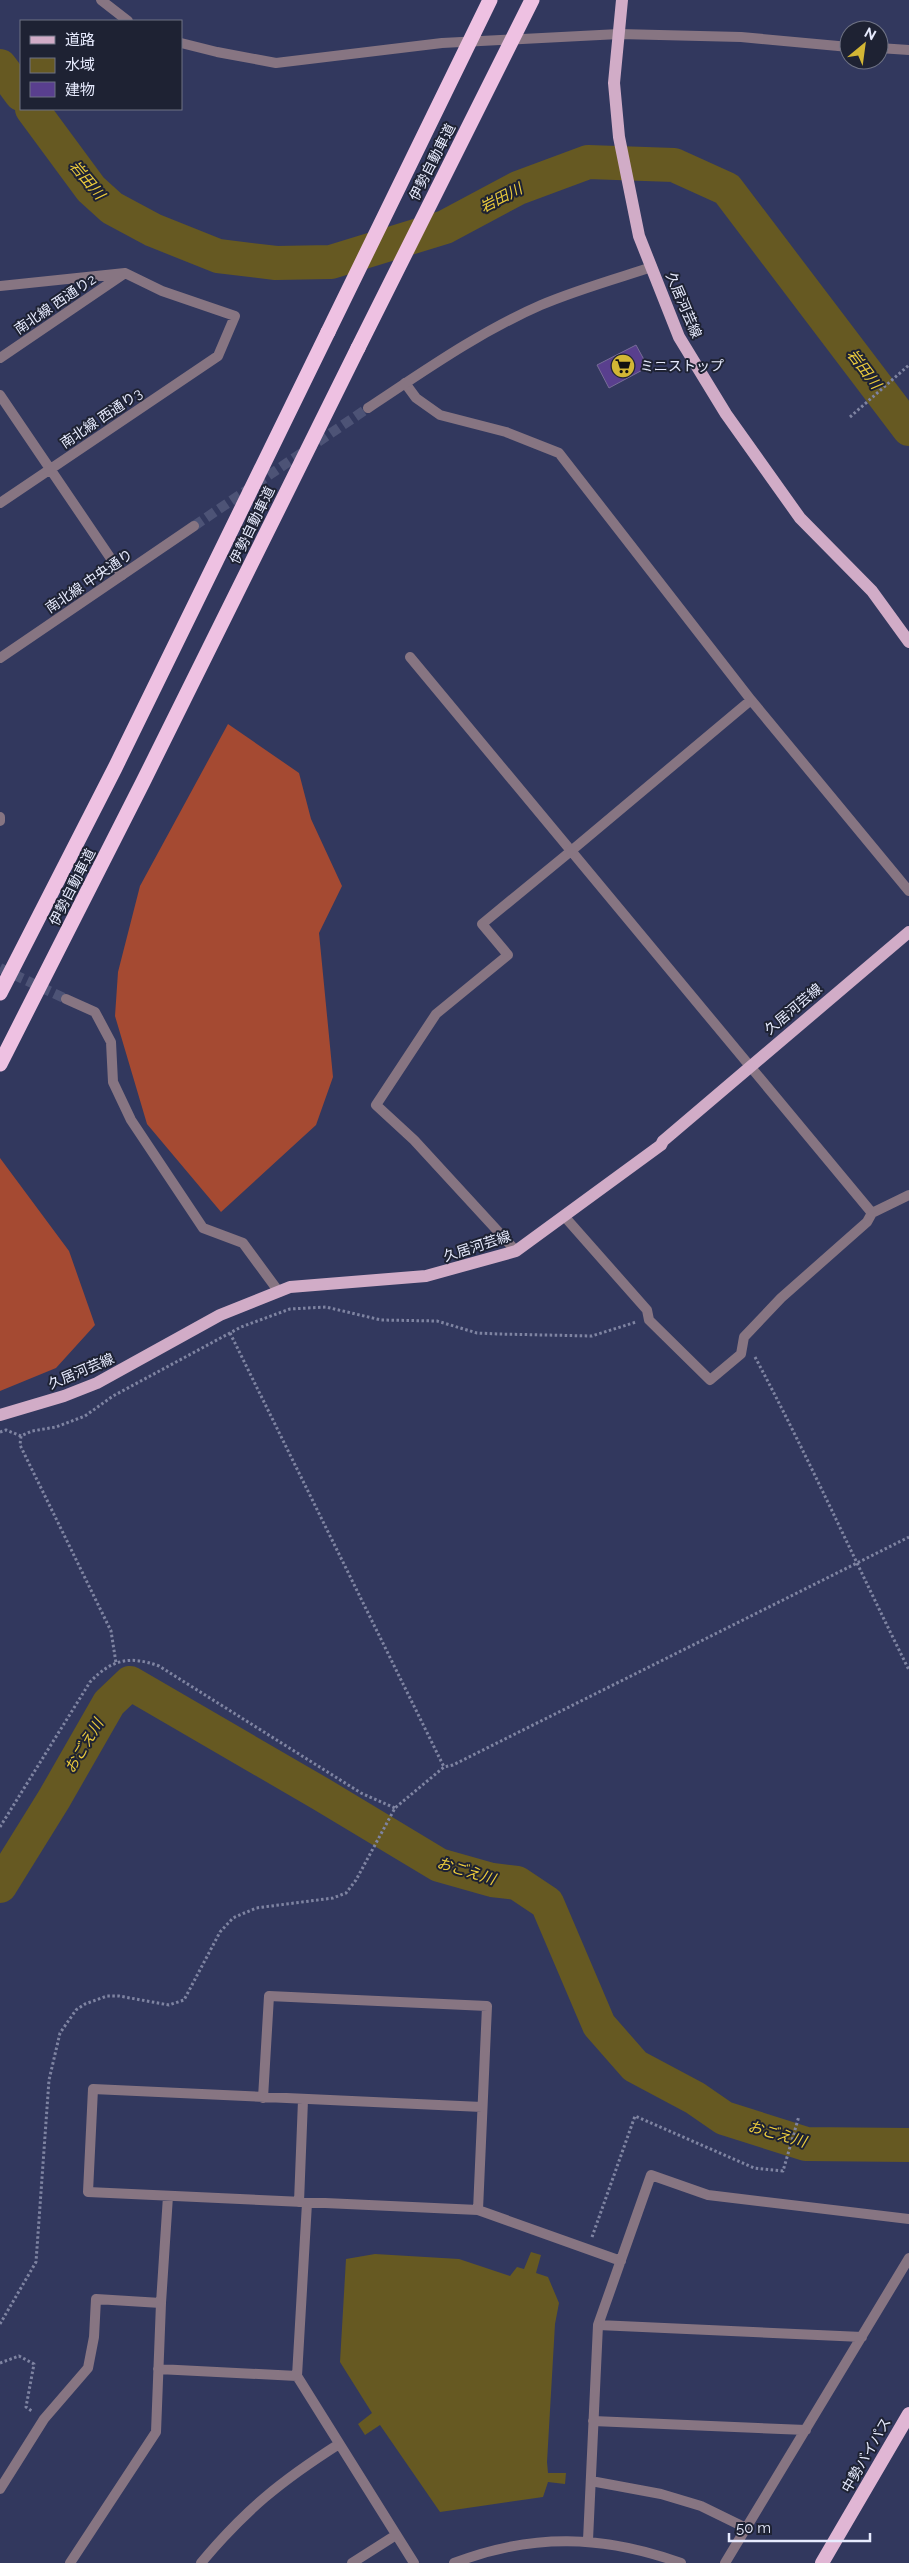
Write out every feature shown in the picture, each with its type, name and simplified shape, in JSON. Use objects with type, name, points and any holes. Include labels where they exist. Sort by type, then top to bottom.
[{"type":"highway","name":"伊勢自動車道","points":[[0,993],[115,768],[490,0]]},
{"type":"highway","name":"伊勢自動車道","points":[[0,1064],[143,782],[532,0]]},
{"type":"highway","name":"中勢バイパス","points":[[822,2563],[909,2414]]},
{"type":"main road","name":"久居河芸線","points":[[622,0],[614,83],[619,137],[639,236],[652,267],[660,295],[679,337],[726,414],[800,518],[872,591],[909,642]]},
{"type":"main road","name":"久居河芸線","points":[[0,1415],[64,1396],[97,1383],[220,1315],[290,1286],[426,1276],[516,1251],[661,1145],[663,1141],[749,1066],[909,932]]},
{"type":"street","points":[[101,0],[127,20]]},
{"type":"street","points":[[182,43],[276,63],[442,43],[619,34],[741,37],[839,46]]},
{"type":"street","points":[[889,49],[909,50]]},
{"type":"street","points":[[368,408],[453,352],[515,317],[543,304],[652,267]]},
{"type":"street","points":[[0,286],[126,272]]},
{"type":"street","name":"南北線 西通り3","points":[[0,503],[218,356],[235,316],[162,291],[126,272]]},
{"type":"street","name":"南北線 西通り2","points":[[0,358],[126,272]]},
{"type":"street","points":[[405,383],[420,402],[440,415],[506,432],[559,453],[751,700],[909,891]]},
{"type":"street","points":[[0,395],[122,575]]},
{"type":"street","name":"南北線 中央通り","points":[[0,658],[194,526]]},
{"type":"street","points":[[410,657],[872,1213]]},
{"type":"street","points":[[516,1251],[414,1140],[376,1105],[436,1014],[508,955],[482,924],[751,700]]},
{"type":"street","points":[[66,999],[95,1012],[111,1042],[113,1082],[131,1120],[202,1228],[242,1243],[279,1292]]},
{"type":"street","points":[[564,1216],[647,1310],[649,1320],[710,1380],[741,1354],[744,1337],[807,1273],[867,1222],[872,1213],[909,1195]]},
{"type":"street","points":[[263,2098],[270,1996],[487,2006],[478,2210]]},
{"type":"street","points":[[482,2107],[93,2089],[88,2192],[478,2210],[621,2261]]},
{"type":"street","points":[[304,2100],[303,2202],[297,2376],[414,2563]]},
{"type":"street","points":[[588,2540],[598,2325],[651,2175],[708,2194],[909,2219]]},
{"type":"street","points":[[70,2563],[156,2432],[161,2303],[168,2196]]},
{"type":"street","points":[[725,2563],[909,2258]]},
{"type":"street","points":[[0,2489],[44,2419],[88,2368],[94,2337],[96,2299],[161,2303]]},
{"type":"street","points":[[598,2325],[862,2337]]},
{"type":"street","points":[[158,2368],[297,2376]]},
{"type":"street","points":[[593,2421],[806,2430]]},
{"type":"street","points":[[201,2563],[238,2521],[267,2494],[295,2472],[340,2444]]},
{"type":"street","points":[[591,2481],[661,2494],[701,2506],[746,2528]]},
{"type":"street","points":[[352,2563],[396,2535]]},
{"type":"street","points":[[454,2563],[518,2544],[548,2540],[588,2540],[645,2551],[681,2563]]},
{"type":"path","points":[[850,417],[909,365]]},
{"type":"path","points":[[21,1436],[32,1430],[56,1426],[85,1416],[113,1396],[230,1333],[290,1309],[326,1307],[381,1320],[436,1321],[477,1333],[498,1334],[592,1336],[649,1320]]},
{"type":"path","points":[[230,1333],[444,1767]]},
{"type":"path","points":[[744,1337],[801,1443],[856,1564],[909,1670]]},
{"type":"path","points":[[0,1432],[6,1430],[21,1436]]},
{"type":"path","points":[[21,1436],[20,1445],[111,1631],[116,1663]]},
{"type":"path","points":[[0,2324],[36,2262],[49,2080],[57,2039],[68,2019],[85,2004],[107,1996],[119,1996],[169,2004],[184,2000],[220,1932],[229,1922],[245,1911],[333,1898],[346,1893],[356,1880],[372,1847],[395,1808],[444,1767],[453,1765],[909,1537]]},
{"type":"path","points":[[0,1827],[90,1682],[101,1671],[116,1663],[139,1660],[159,1666],[361,1793],[395,1808]]},
{"type":"path","points":[[783,2171],[799,2116]]},
{"type":"path","points":[[0,2363],[19,2356],[34,2364],[26,2408],[44,2419]]},
{"type":"shaded area","points":[[228,724],[299,773],[311,819],[342,886],[319,933],[333,1077],[316,1125],[221,1212],[147,1124],[115,1016],[118,972],[140,886]]},
{"type":"shaded area","points":[[0,1158],[69,1251],[95,1325],[56,1368],[0,1391]]},
{"type":"water","points":[[531,2252],[541,2255],[536,2273],[548,2277],[559,2303],[555,2324],[547,2462],[548,2473],[566,2473],[565,2484],[548,2482],[543,2497],[440,2512],[380,2425],[365,2435],[358,2424],[372,2413],[340,2362],[346,2259],[375,2254],[459,2259],[510,2276],[517,2267],[524,2269]]},
{"type":"building","name":"ミニストップ","points":[[636,345],[648,367],[609,388],[597,365]]},
{"type":"waterway","name":"岩田川","points":[[0,66],[20,93]]},
{"type":"waterway","name":"岩田川","points":[[33,110],[91,189],[112,208],[153,230],[218,256],[276,263],[331,262],[445,227],[518,188],[588,162],[674,165],[727,189],[909,429]]},
{"type":"waterway","name":"おごえ川","points":[[0,1886],[54,1799],[109,1703],[130,1683],[439,1865],[492,1880],[517,1883],[547,1903],[599,2025],[635,2066],[695,2098],[724,2118],[806,2144],[909,2145]]},
{"type":"tunnel","points":[[194,526],[368,408]]},
{"type":"tunnel","points":[[0,968],[66,999]]},
{"type":"place","name":"ミニストップ","points":[[623,366]]}]
